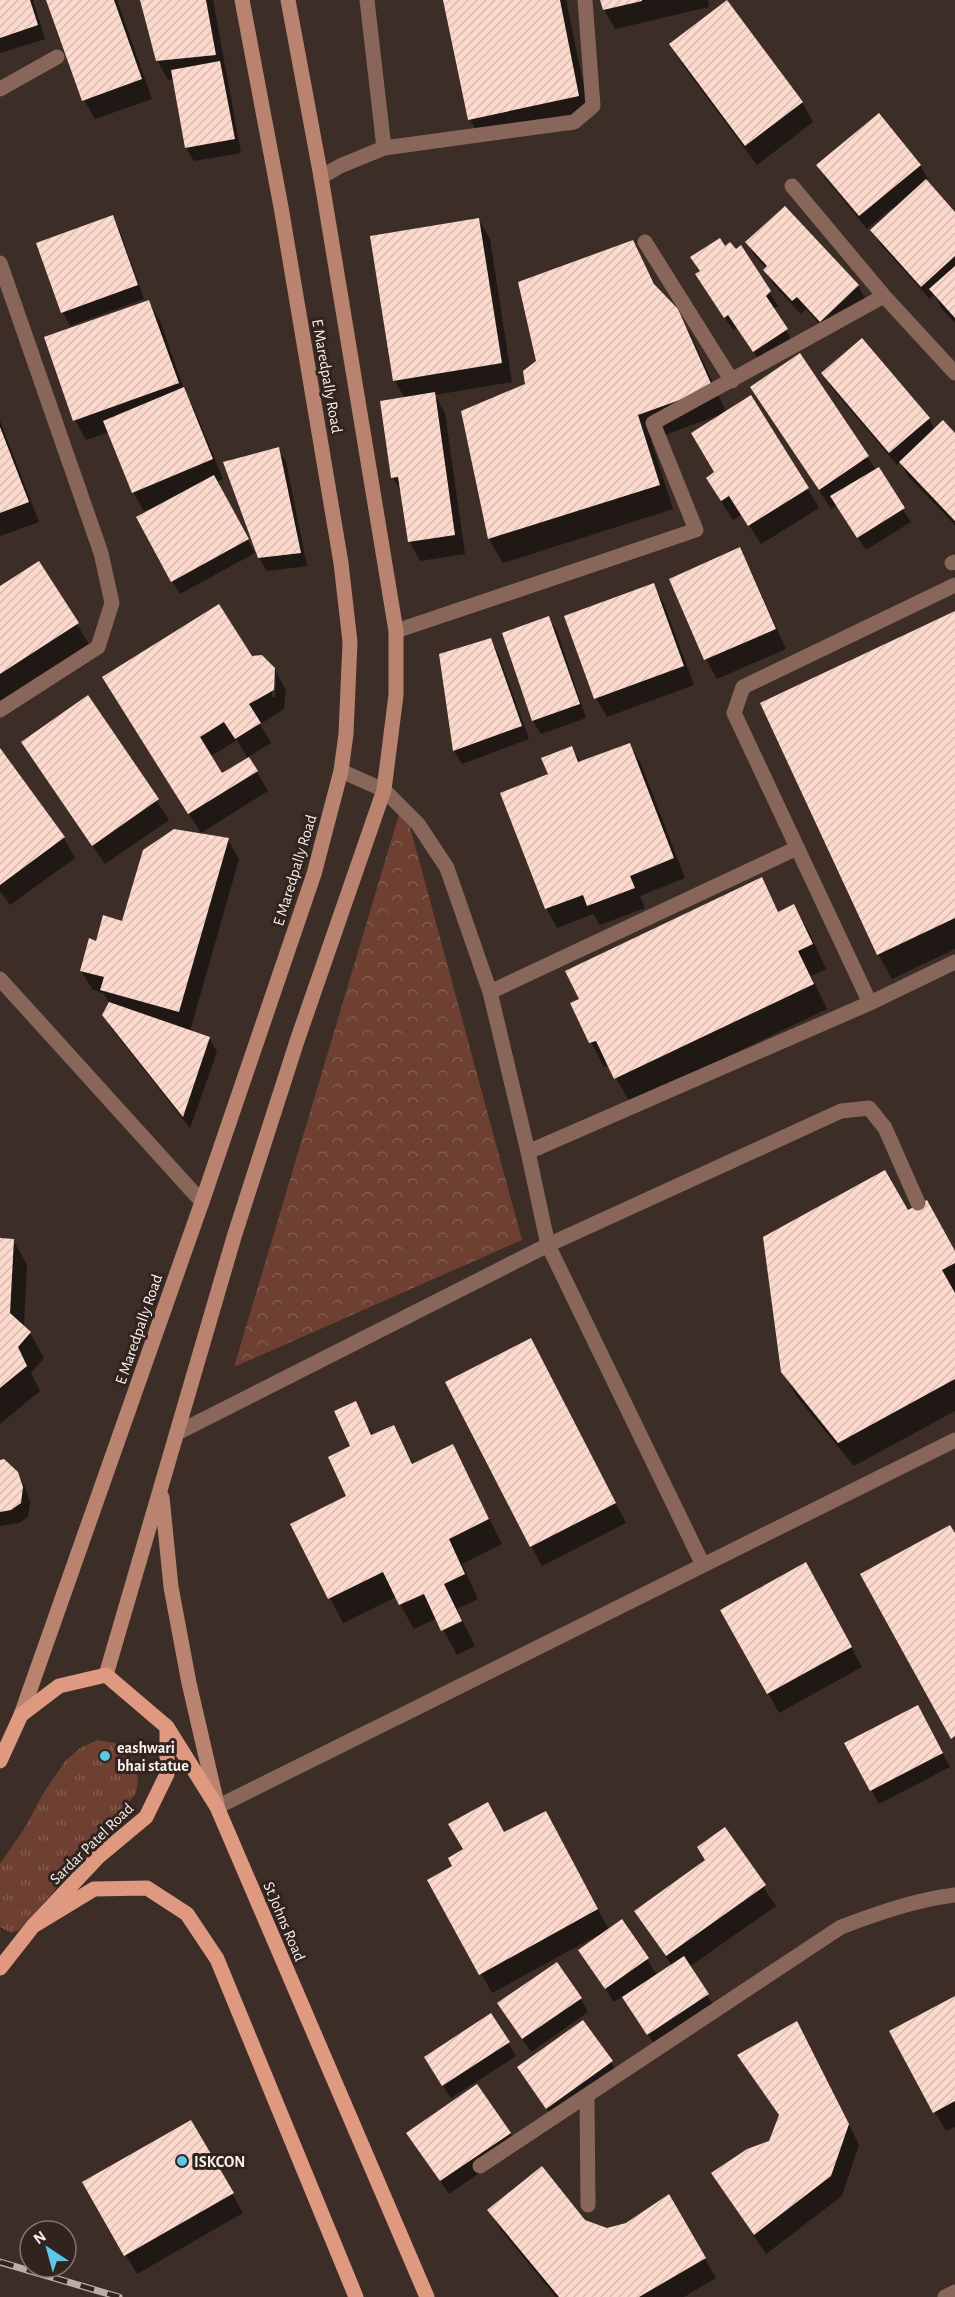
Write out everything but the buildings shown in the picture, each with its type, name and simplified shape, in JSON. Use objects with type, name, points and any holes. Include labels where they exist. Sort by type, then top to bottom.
[{"type":"main road","name":"E Maredpally Road","points":[[21,1715],[202,1202],[314,874],[342,771],[350,642],[341,563],[281,207],[242,0]]},
{"type":"main road","name":"E Maredpally Road","points":[[106,1675],[241,1215],[297,1041],[384,790],[396,695],[396,631],[321,177],[288,0]]},
{"type":"main road","points":[[161,1488],[171,1587],[189,1683],[217,1807]]},
{"type":"main road","points":[[0,1761],[21,1715],[59,1686],[106,1675]]},
{"type":"main road","name":"St Johns Road","points":[[106,1675],[167,1727],[217,1807],[427,2297]]},
{"type":"main road","name":"Sardar Patel Road","points":[[0,1968],[33,1926],[98,1857],[146,1816],[167,1774],[167,1727]]},
{"type":"main road","points":[[33,1926],[94,1889],[147,1888],[187,1914],[217,1959],[356,2297]]},
{"type":"street","points":[[367,0],[384,148]]},
{"type":"street","points":[[321,177],[340,166],[384,148],[574,122],[593,106],[585,0]]},
{"type":"street","points":[[0,89],[57,57]]},
{"type":"street","points":[[792,186],[885,296],[955,373]]},
{"type":"street","points":[[645,242],[732,381]]},
{"type":"street","points":[[0,263],[101,553],[112,603],[98,647],[0,710]]},
{"type":"street","points":[[396,631],[696,530],[653,423],[885,296]]},
{"type":"street","points":[[870,1003],[734,713],[743,687],[955,585]]},
{"type":"street","points":[[342,771],[384,790],[418,824],[447,868],[490,992],[548,1245],[704,1565]]},
{"type":"street","points":[[490,992],[797,848]]},
{"type":"street","points":[[528,1152],[870,1003],[955,962]]},
{"type":"street","points":[[0,979],[202,1202]]},
{"type":"street","points":[[177,1433],[548,1245],[841,1111],[869,1108],[885,1128],[918,1203]]},
{"type":"street","points":[[217,1807],[955,1440]]},
{"type":"street","points":[[480,2166],[841,1927],[884,1911],[933,1898],[955,1895]]},
{"type":"street","points":[[587,2096],[588,2205]]},
{"type":"street","points":[[945,2297],[955,2292]]},
{"type":"green space","points":[[403,801],[522,1240],[234,1367]]},
{"type":"green space","points":[[97,1740],[116,1743],[132,1758],[138,1779],[136,1793],[89,1852],[19,1930],[11,1933],[0,1927],[0,1864],[66,1760],[80,1748]]},
{"type":"railway","points":[[0,2262],[119,2297]]},
{"type":"place","name":"eashwari bhai statue","points":[[105,1756]]},
{"type":"place","name":"ISKCON","points":[[182,2161]]}]
